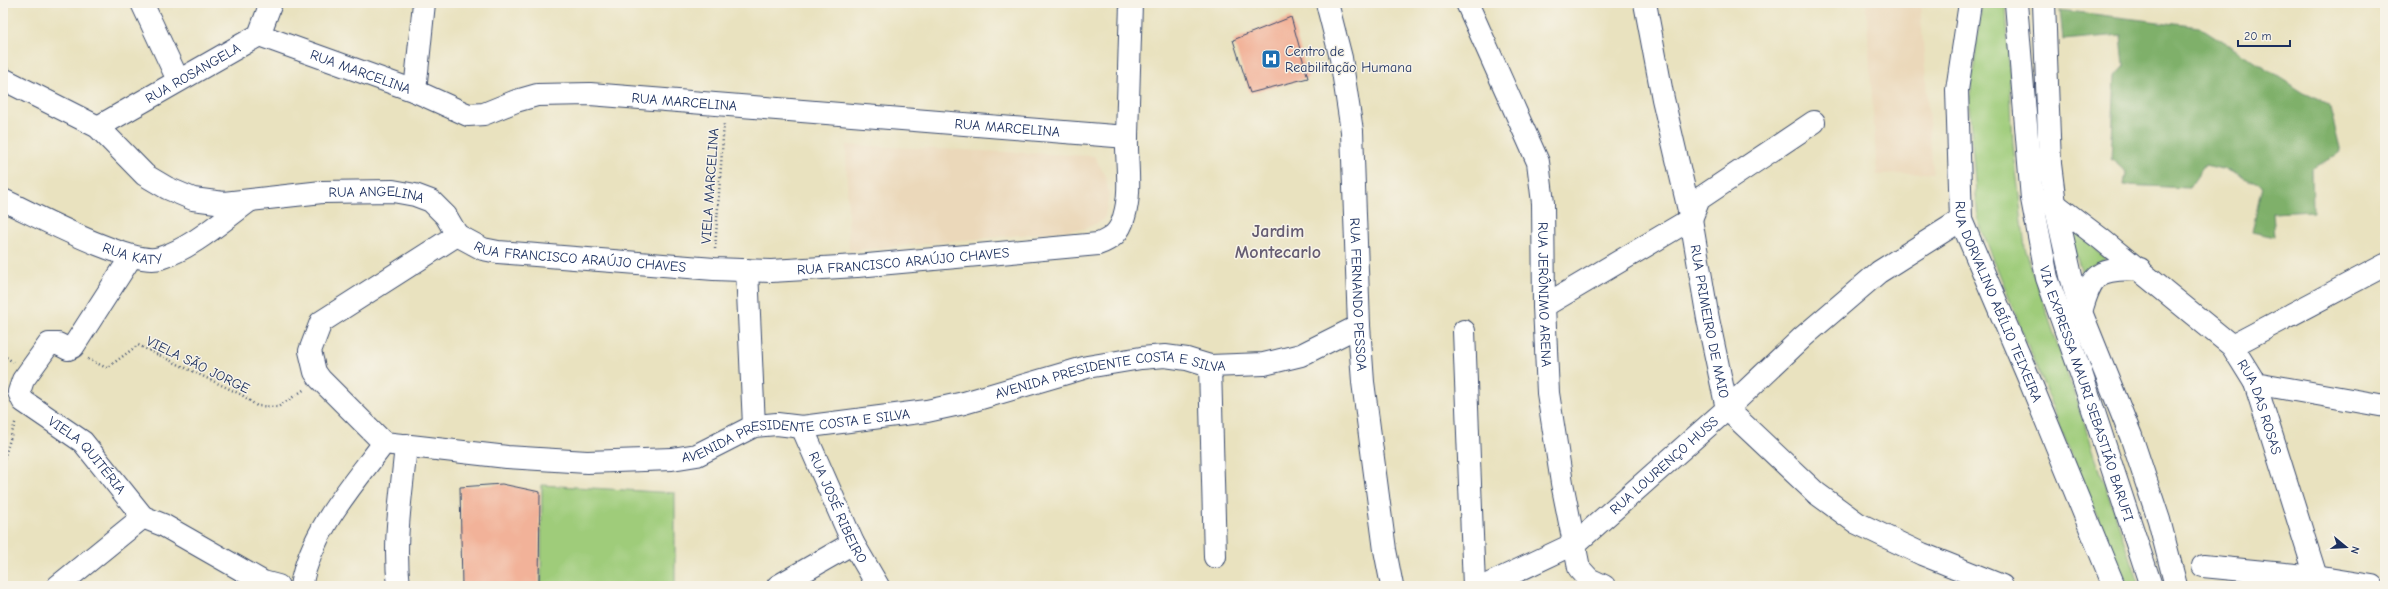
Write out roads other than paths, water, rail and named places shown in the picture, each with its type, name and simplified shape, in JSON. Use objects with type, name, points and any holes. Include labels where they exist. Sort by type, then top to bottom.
[{"type":"street","points":[[142,3],[178,80]]},
{"type":"street","points":[[259,35],[271,3]]},
{"type":"street","points":[[414,91],[424,3]]},
{"type":"street","name":"RUA FRANCISCO ARAÚJO CHAVES","points":[[457,234],[483,249],[498,252],[714,269],[747,270],[858,266],[1098,244],[1111,239],[1124,217],[1129,192],[1127,137],[1131,3]]},
{"type":"street","name":"RUA FERNANDO PESSOA","points":[[1327,3],[1341,58],[1352,131],[1359,326],[1363,382],[1385,550],[1392,586]]},
{"type":"street","name":"RUA JERÔNIMO ARENA","points":[[1467,3],[1538,162],[1543,203],[1544,306],[1548,393],[1562,482],[1576,543],[1576,556],[1580,568],[1589,579],[1604,586]]},
{"type":"street","name":"RUA PRIMEIRO DE MAIO","points":[[1644,3],[1663,99],[1691,219],[1708,319],[1727,409],[1816,492],[1857,523],[1922,554],[2002,586]]},
{"type":"street","name":"RUA DORVALINO ABÍLIO TEIXEIRA","points":[[1970,3],[1957,90],[1961,220],[2027,374],[2114,586]]},
{"type":"street","name":"VIA EXPRESSA MAURI SEBASTIÃO BARUFI","points":[[2016,3],[2032,199],[2047,278],[2082,376],[2150,586]]},
{"type":"street","name":"VIA EXPRESSA MAURI SEBASTIÃO BARUFI","points":[[2044,3],[2050,164],[2055,204],[2071,276],[2081,312],[2131,436],[2159,520],[2176,586]]},
{"type":"street","name":"RUA ROSANGELA","points":[[98,127],[259,35]]},
{"type":"street","name":"RUA MARCELINA","points":[[259,35],[414,91],[468,114],[484,114],[516,100],[537,95],[561,93],[725,104],[1127,137]]},
{"type":"street","name":"RUA ANGELINA","points":[[3,79],[98,127],[145,175],[167,188],[193,199],[224,203],[254,198],[322,192],[393,191],[415,195],[431,201],[440,209],[457,234]]},
{"type":"street","points":[[1544,306],[1691,219],[1699,199],[1814,122]]},
{"type":"street","name":"RUA KATY","points":[[3,200],[130,257],[145,260],[159,259],[171,254],[254,198]]},
{"type":"street","points":[[2032,199],[2055,204]]},
{"type":"street","name":"RUA DAS ROSAS","points":[[2055,204],[2140,269],[2232,346],[2255,383],[2318,581]]},
{"type":"street","name":"RUA LOURENÇO HUSS","points":[[1485,586],[1576,543],[1727,409],[1803,337],[1878,272],[1961,220]]},
{"type":"street","points":[[301,586],[312,545],[326,523],[384,443],[320,379],[315,372],[310,351],[321,322],[457,234]]},
{"type":"street","name":"VIELA QUITÉRIA","points":[[130,257],[73,348],[68,349],[58,344],[49,344],[20,386],[20,397],[22,400],[83,442],[143,517]]},
{"type":"street","points":[[2232,346],[2385,265]]},
{"type":"street","points":[[2081,312],[2088,288],[2099,273],[2114,269],[2140,269]]},
{"type":"street","points":[[747,270],[754,426]]},
{"type":"street","name":"AVENIDA PRESIDENTE COSTA E SILVA","points":[[384,443],[507,457],[587,462],[672,459],[697,455],[754,426],[777,424],[802,427],[927,412],[964,403],[1087,367],[1142,358],[1165,356],[1187,359],[1210,366],[1264,364],[1301,355],[1359,326]]},
{"type":"street","points":[[1464,331],[1474,586]]},
{"type":"street","points":[[1210,366],[1214,557]]},
{"type":"street","points":[[2255,383],[2385,406]]},
{"type":"street","name":"RUA JOSÉ RIBEIRO","points":[[802,427],[853,543],[878,586]]},
{"type":"street","points":[[399,586],[396,563],[396,535],[406,446]]},
{"type":"street","points":[[58,586],[143,517],[163,525],[263,582],[278,586]]},
{"type":"street","points":[[778,586],[853,543]]},
{"type":"street","points":[[2203,566],[2318,581],[2372,586]]},
{"type":"place","name":"Centro de Reabilitação Humana","points":[[1271,59]]},
{"type":"district","name":"Jardim Montecarlo","points":[[1278,241]]}]
